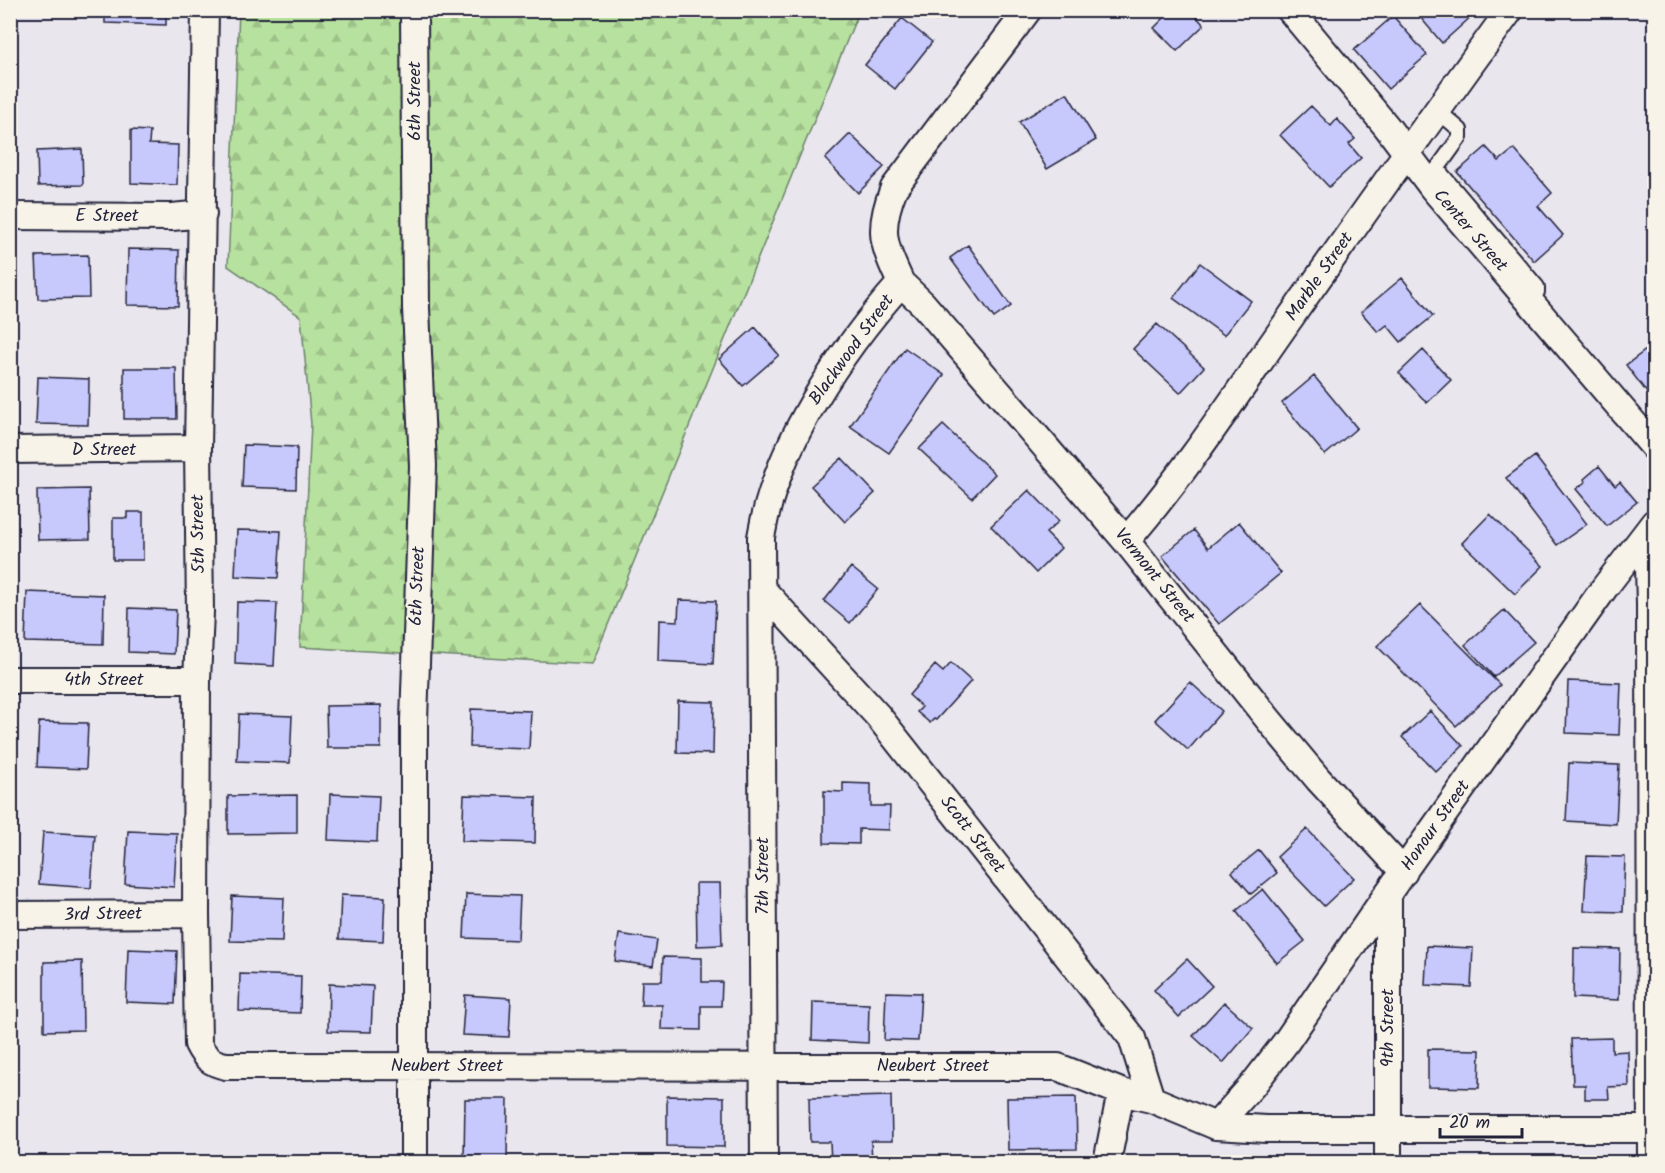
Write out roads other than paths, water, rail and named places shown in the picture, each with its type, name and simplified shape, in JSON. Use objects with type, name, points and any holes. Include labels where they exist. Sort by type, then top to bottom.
[{"type":"street","name":"5th Street","points":[[204,1055],[198,1044],[196,914],[197,680],[200,612],[198,448],[205,10]]},
{"type":"street","name":"6th Street","points":[[414,10],[416,308],[423,466],[414,720],[414,1162]]},
{"type":"street","name":"Blackwood Street","points":[[762,589],[761,537],[764,519],[784,462],[808,412],[834,370],[878,309],[902,284],[883,238],[886,209],[894,188],[1028,10]]},
{"type":"street","name":"Center Street","points":[[1290,10],[1407,153],[1432,175],[1530,301],[1654,447]]},
{"type":"street","name":"Marble Street","points":[[1126,540],[1154,508],[1216,424],[1510,10]]},
{"type":"street","name":"E Street","points":[[10,216],[203,214]]},
{"type":"street","name":"Vermont Street","points":[[902,284],[923,304],[1126,540],[1268,719],[1318,778],[1404,872]]},
{"type":"street","name":"D Street","points":[[10,450],[198,448]]},
{"type":"street","name":"Honour Street","points":[[1216,1126],[1252,1086],[1286,1042],[1388,893],[1605,587],[1651,528]]},
{"type":"street","points":[[1651,528],[1653,1129],[1651,1162]]},
{"type":"street","name":"7th Street","points":[[762,589],[764,1162]]},
{"type":"street","name":"Scott Street","points":[[762,589],[878,716],[1132,1038],[1151,1100]]},
{"type":"street","name":"4th Street","points":[[10,680],[197,680]]},
{"type":"street","name":"9th Street","points":[[1388,893],[1388,1162]]},
{"type":"street","name":"3rd Street","points":[[10,915],[196,914]]},
{"type":"street","name":"Neubert Street","points":[[204,1055],[213,1063],[226,1066],[1058,1067],[1216,1126],[1266,1129],[1653,1129]]},
{"type":"street","points":[[1107,1162],[1122,1092]]},
{"type":"lane","points":[[1432,175],[1460,137],[1460,130],[1437,110]]}]
